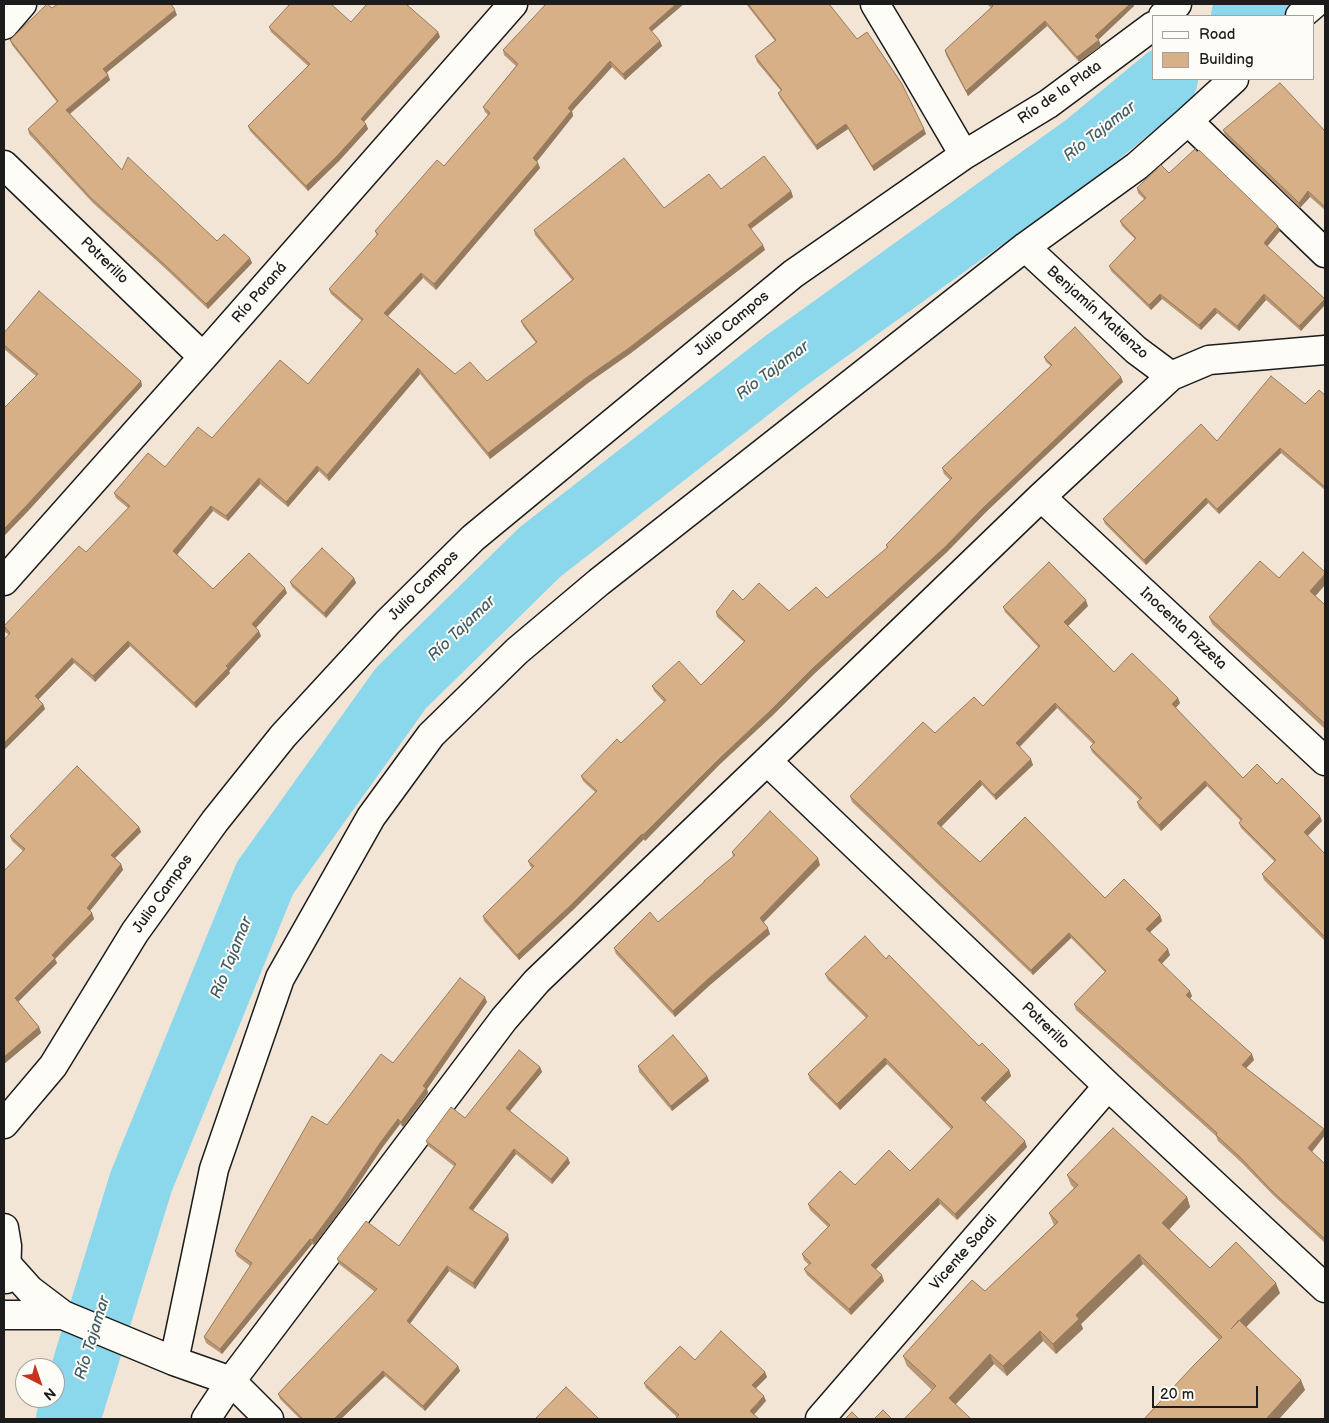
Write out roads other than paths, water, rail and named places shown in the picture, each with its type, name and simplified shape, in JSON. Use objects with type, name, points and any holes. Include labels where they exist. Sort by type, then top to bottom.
[{"type":"street","points":[[4,25],[22,4]]},
{"type":"street","name":"Río Paraná","points":[[4,581],[204,358],[513,4]]},
{"type":"street","points":[[875,4],[964,155]]},
{"type":"street","points":[[1164,15],[1176,4]]},
{"type":"street","points":[[1301,15],[1314,4]]},
{"type":"street","name":"Río de la Plata","points":[[964,155],[1048,104],[1152,27]]},
{"type":"street","points":[[174,1361],[214,1169],[280,978],[371,817],[431,734],[517,651],[599,582],[1025,247],[1137,166],[1233,80]]},
{"type":"street","points":[[1188,121],[1325,253]]},
{"type":"street","name":"Julio Campos","points":[[4,1125],[53,1066],[135,932],[215,821],[283,736],[388,622],[473,538],[793,274],[964,155]]},
{"type":"street","name":"Potrerillo","points":[[4,165],[204,358]]},
{"type":"street","name":"Benjamín Matienzo","points":[[1025,247],[1136,350],[1171,376]]},
{"type":"street","points":[[206,1419],[231,1381],[504,1019],[537,981],[768,762],[1041,497],[1171,376],[1209,360],[1325,350]]},
{"type":"street","name":"Inocenta Pizzeta","points":[[1041,497],[1325,761]]},
{"type":"street","name":"Potrerillo","points":[[768,762],[1108,1086],[1325,1288]]},
{"type":"street","name":"Vicente Saadi","points":[[820,1419],[1108,1086]]},
{"type":"street","points":[[4,1228],[6,1246],[5,1270],[63,1315],[174,1361],[231,1381],[269,1419]]},
{"type":"street","points":[[4,1315],[63,1315]]},
{"type":"waterway","name":"Río Tajamar","points":[[1244,15],[1258,4]]},
{"type":"waterway","name":"Río Tajamar","points":[[68,1419],[141,1182],[265,878],[401,688],[540,552],[784,362],[1086,145],[1165,80]]}]
